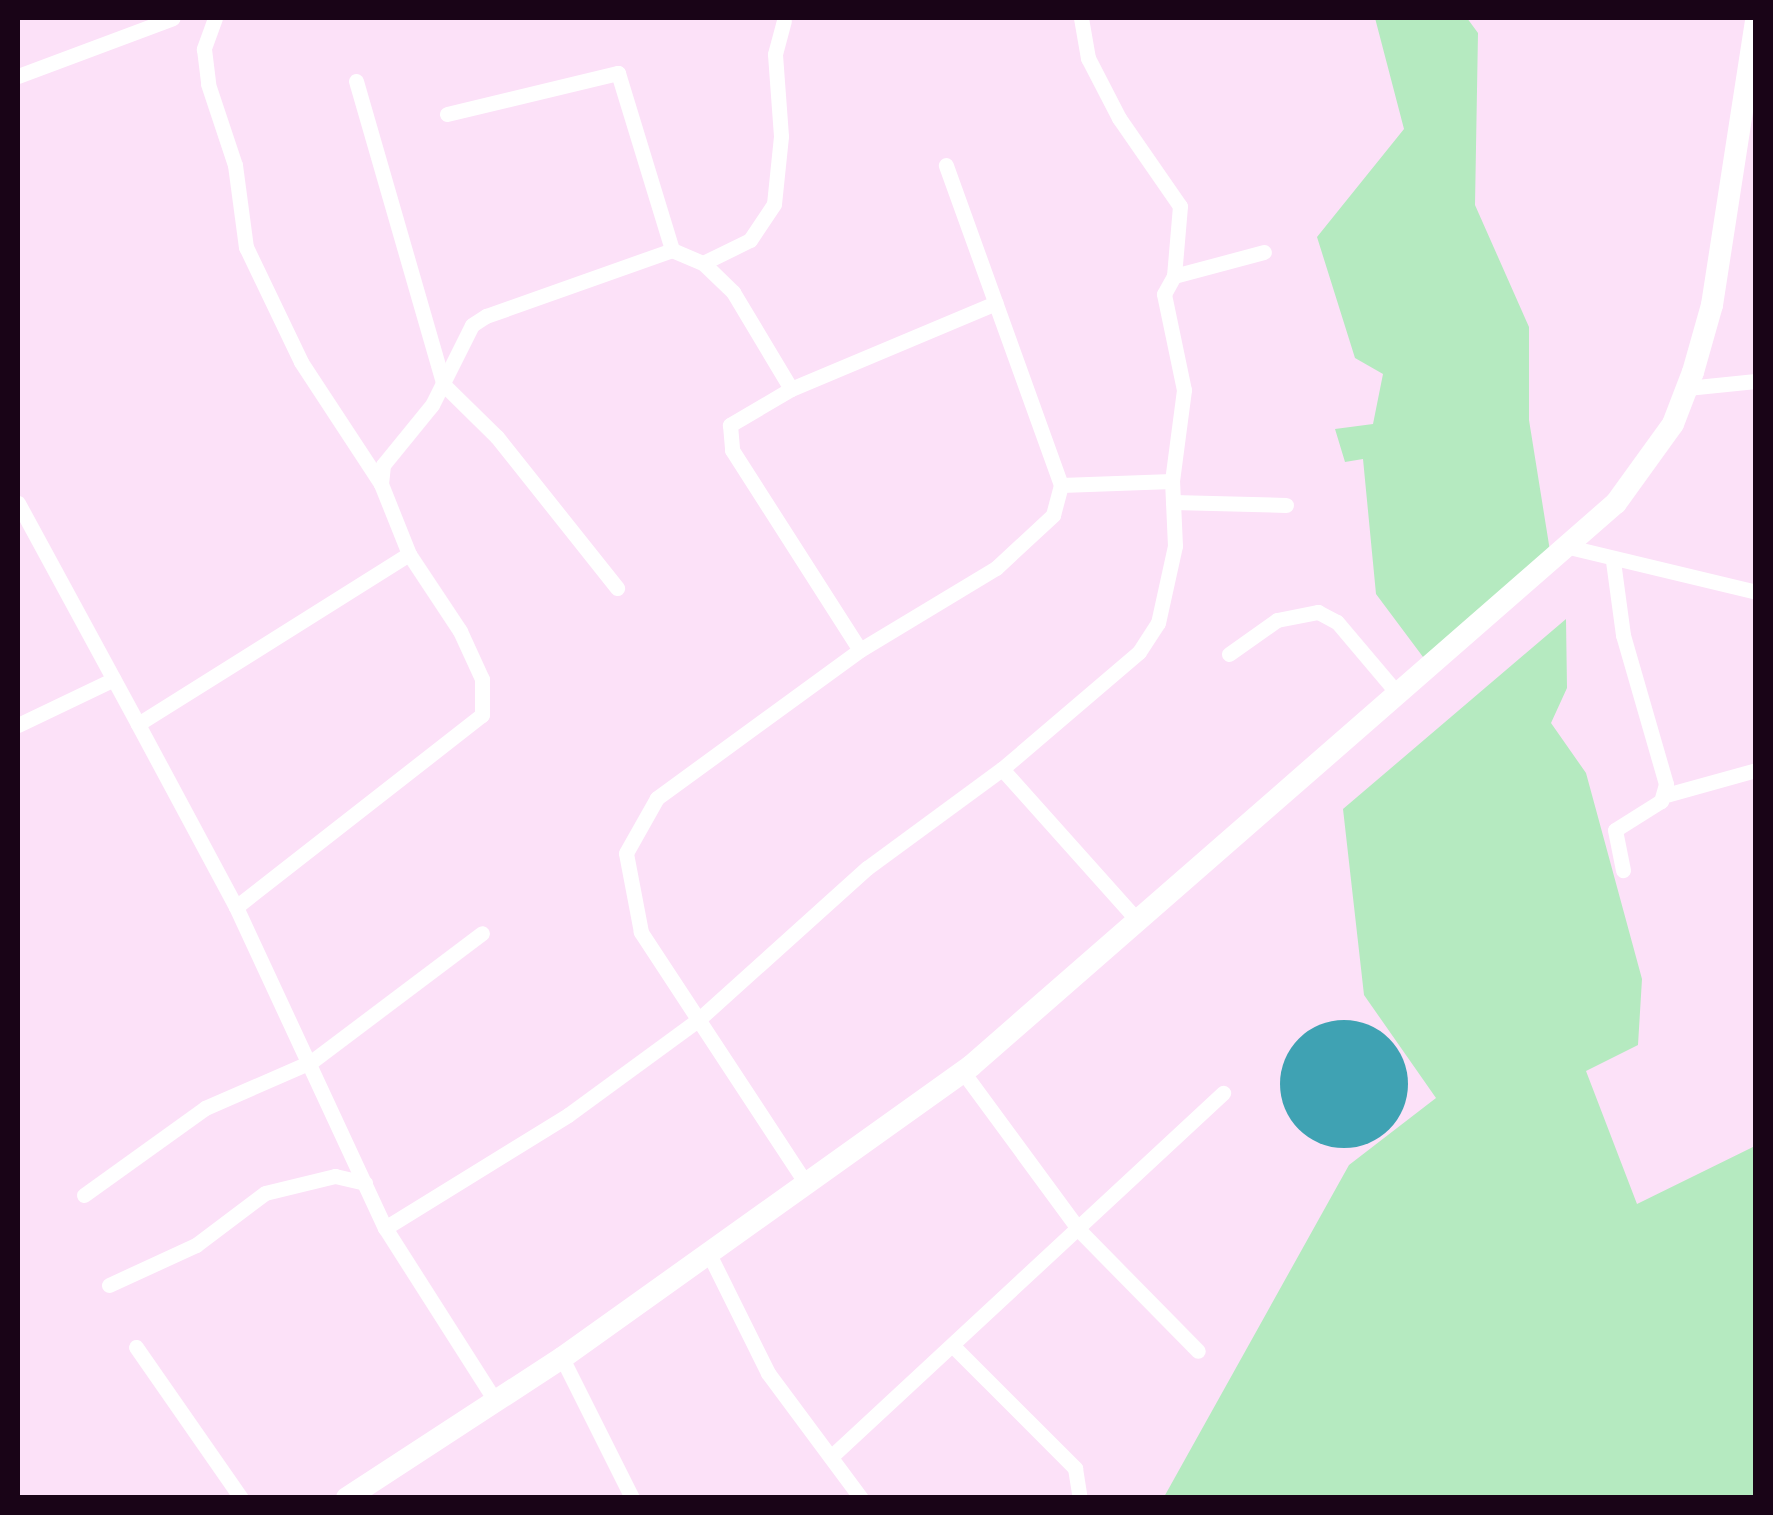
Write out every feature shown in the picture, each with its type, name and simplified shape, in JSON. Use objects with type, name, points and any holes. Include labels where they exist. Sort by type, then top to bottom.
[{"type":"street","points":[[18,76],[135,24],[173,18]]},
{"type":"street","points":[[216,18],[204,49],[208,84],[235,165],[246,247],[301,362],[381,484],[409,554],[460,632],[482,680],[482,715],[236,908]]},
{"type":"street","points":[[385,1228],[568,1115],[698,1020],[867,868],[1002,769],[1139,652],[1158,623],[1175,546],[1172,481],[1184,390],[1164,294],[1174,276],[1180,206],[1119,118],[1088,58],[1081,18]]},
{"type":"street","points":[[703,263],[750,240],[774,204],[780,136],[775,54],[784,21]]},
{"type":"street","points":[[348,1498],[562,1358],[963,1072],[1139,922],[1396,693],[1569,548],[1644,471],[1687,388],[1712,305],[1754,38]]},
{"type":"street","points":[[447,114],[618,73],[672,250]]},
{"type":"street","points":[[356,80],[444,385],[497,437],[617,588]]},
{"type":"street","points":[[807,1185],[641,932],[632,904],[626,853],[638,824],[657,798],[860,650],[996,568],[1054,515],[1061,485],[946,165]]},
{"type":"street","points":[[381,484],[383,465],[444,385],[472,325],[486,316],[672,250],[703,263],[733,292],[791,389]]},
{"type":"street","points":[[1174,276],[1264,252]]},
{"type":"street","points":[[860,650],[732,450],[730,425],[791,389],[996,303]]},
{"type":"street","points":[[1687,388],[1756,381]]},
{"type":"street","points":[[1061,485],[1172,481]]},
{"type":"street","points":[[1173,502],[1286,505]]},
{"type":"street","points":[[18,504],[236,908],[385,1228],[496,1402]]},
{"type":"street","points":[[1569,548],[1756,592]]},
{"type":"street","points":[[138,724],[409,554]]},
{"type":"street","points":[[1613,561],[1623,635],[1666,795]]},
{"type":"street","points":[[1229,654],[1277,620],[1318,612],[1337,622],[1396,693]]},
{"type":"street","points":[[18,725],[114,678]]},
{"type":"street","points":[[1002,769],[1139,922]]},
{"type":"street","points":[[1623,870],[1616,830],[1666,795],[1756,770]]},
{"type":"street","points":[[84,1196],[205,1108],[311,1062],[482,932]]},
{"type":"street","points":[[963,1072],[1080,1230],[1198,1351]]},
{"type":"street","points":[[834,1454],[1080,1230],[1223,1093]]},
{"type":"street","points":[[109,1285],[196,1245],[265,1193],[335,1176],[365,1183]]},
{"type":"street","points":[[709,1254],[768,1373],[834,1454],[861,1498]]},
{"type":"street","points":[[952,1346],[1075,1468],[1080,1498]]},
{"type":"street","points":[[136,1347],[241,1498]]},
{"type":"street","points":[[562,1358],[632,1498]]},
{"type":"green space","points":[[1375,18],[1467,18],[1478,33],[1475,205],[1529,327],[1529,420],[1550,551],[1426,661],[1376,594],[1363,459],[1345,462],[1335,429],[1373,424],[1383,374],[1355,358],[1317,237],[1404,129]]},
{"type":"green space","points":[[1566,619],[1567,688],[1551,723],[1586,773],[1642,979],[1638,1045],[1586,1071],[1637,1204],[1755,1146],[1755,1497],[1164,1497],[1349,1165],[1436,1098],[1364,995],[1343,809]]},
{"type":"water","points":[[1344,1020],[1369,1024],[1390,1038],[1404,1059],[1408,1084],[1404,1109],[1390,1130],[1369,1144],[1344,1148],[1319,1144],[1298,1130],[1284,1109],[1280,1084],[1284,1059],[1298,1038],[1319,1024]]}]
